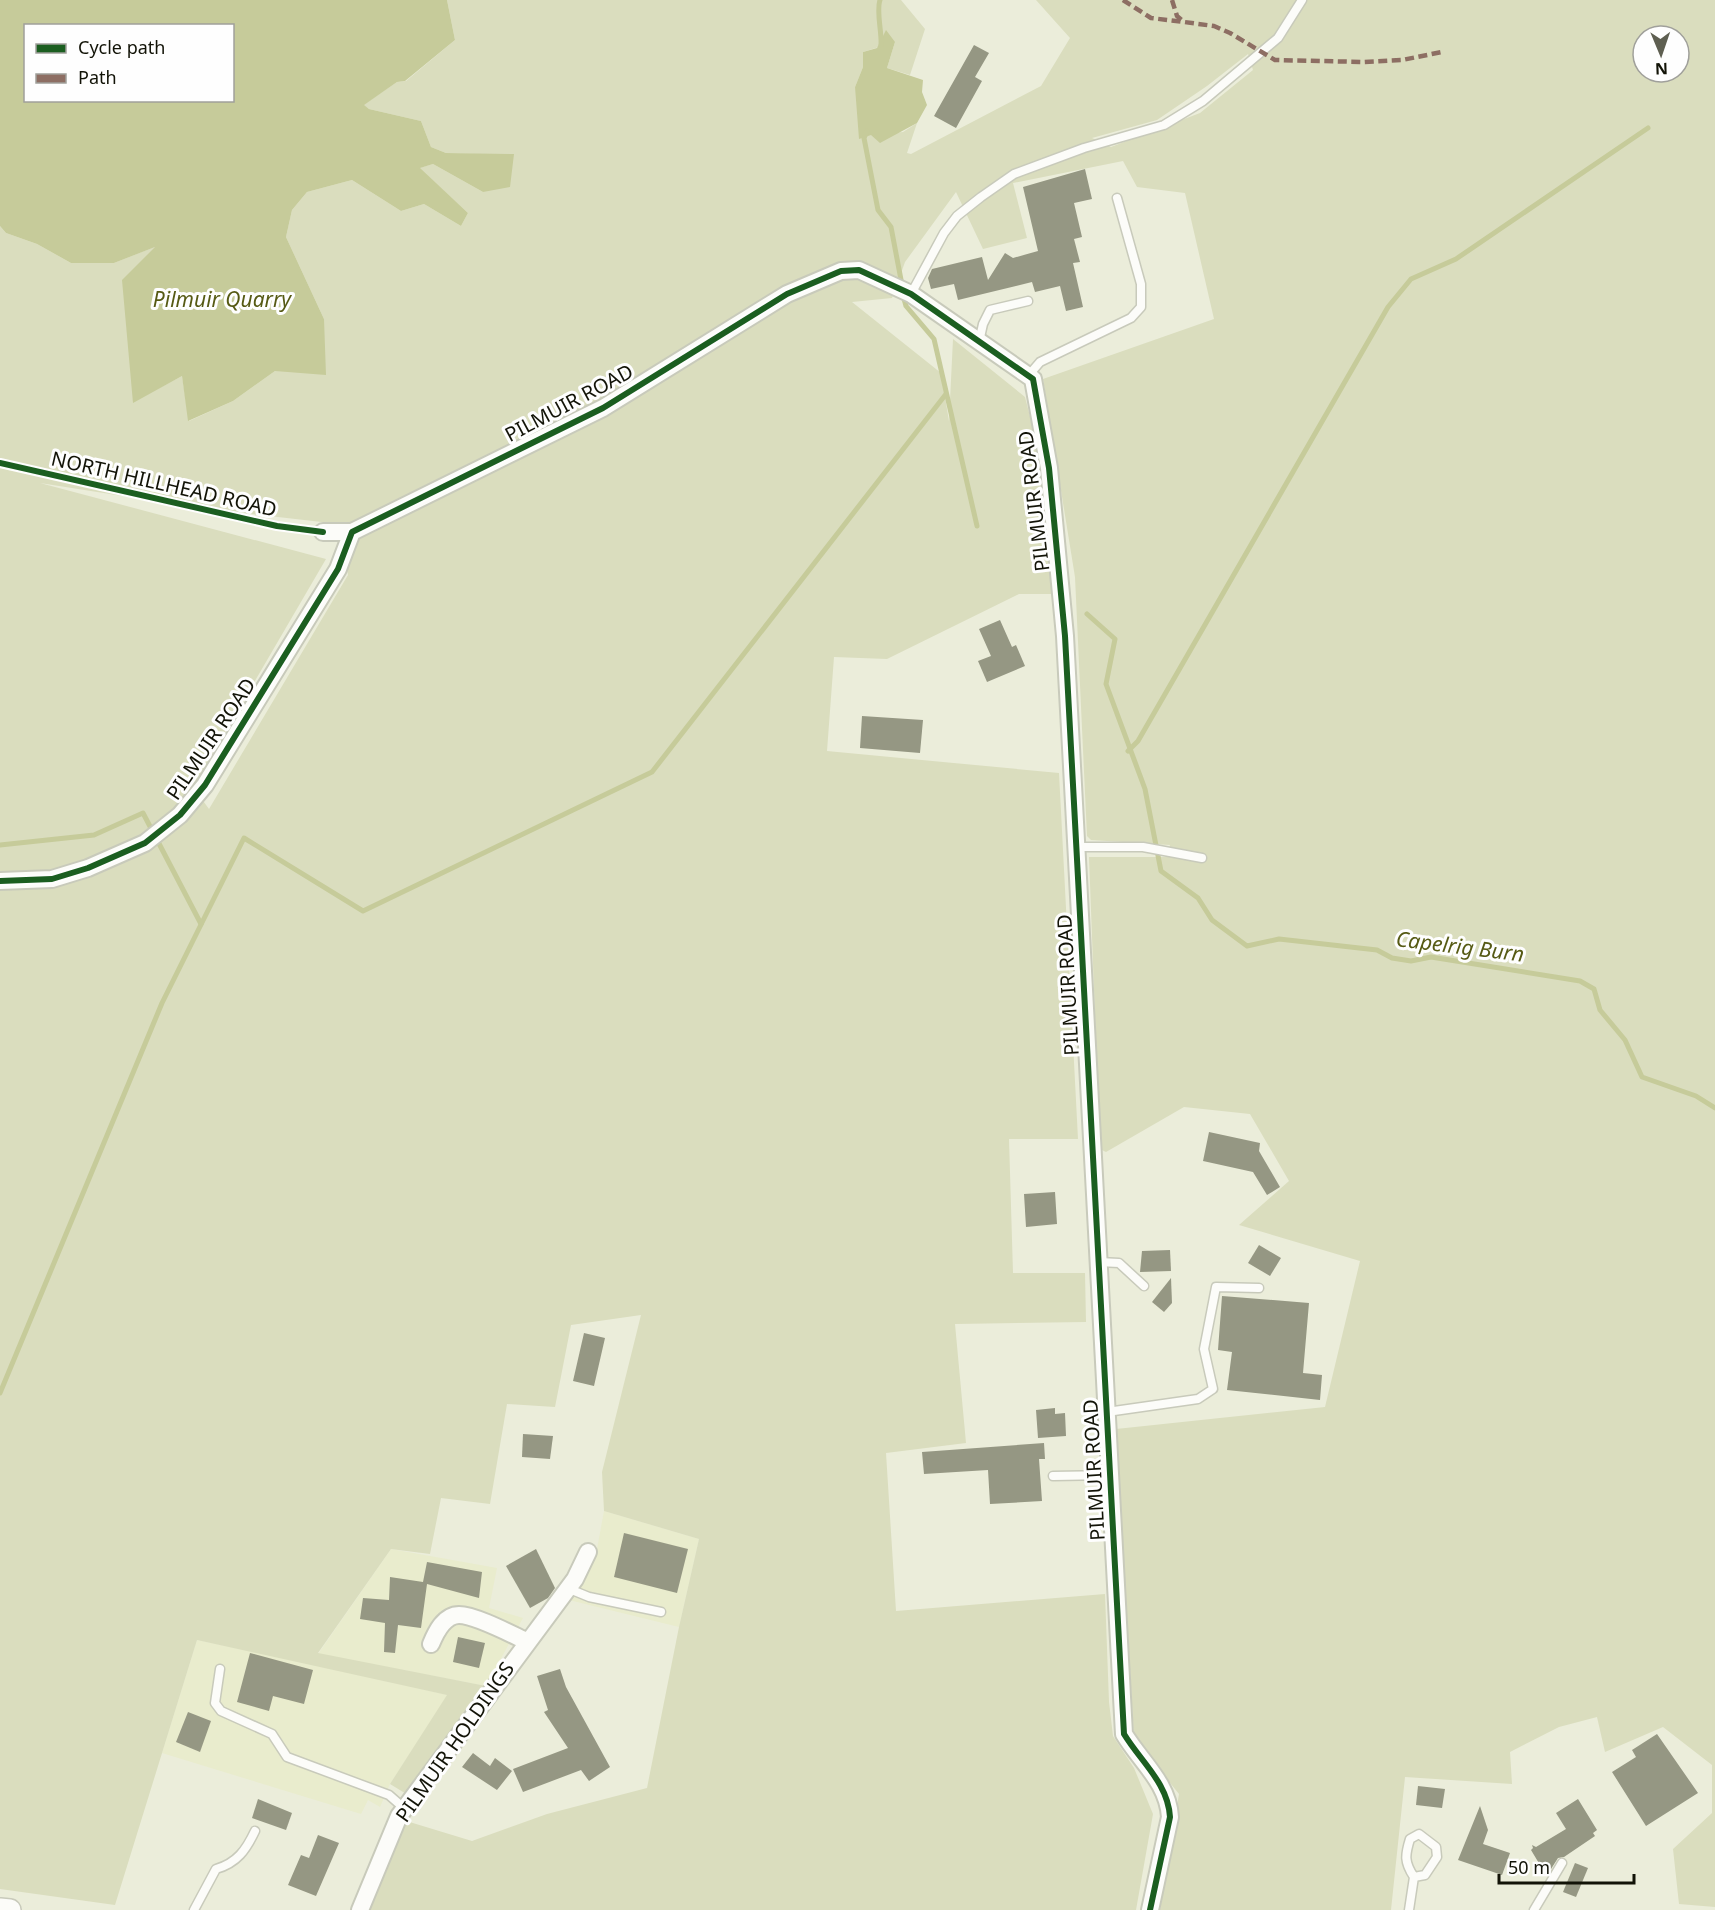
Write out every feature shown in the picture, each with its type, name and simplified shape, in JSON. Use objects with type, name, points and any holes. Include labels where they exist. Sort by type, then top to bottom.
[{"type":"street","name":"PILMUIR ROAD","points":[[0,881],[51,879],[88,868],[145,843],[180,815],[205,785],[338,569],[352,532],[603,408],[787,294],[842,271],[859,270],[911,294],[1032,379],[1049,468],[1065,636],[1124,1734],[1155,1776],[1169,1802],[1170,1817],[1150,1910]]},
{"type":"street","points":[[322,532],[352,532]]},
{"type":"street","name":"PILMUIR HOLDINGS","points":[[360,1910],[405,1809],[567,1588],[588,1552]]},
{"type":"street","name":"PILMUIR HOLDINGS","points":[[432,1644],[436,1632],[445,1620],[459,1615],[501,1628],[526,1641]]},
{"type":"street","points":[[0,1909],[10,1910]]},
{"type":"lane","points":[[911,294],[944,233],[957,216],[981,197],[1014,174],[1084,148],[1164,125],[1194,107],[1278,38],[1302,0]]},
{"type":"lane","points":[[1028,376],[1040,362],[1131,318],[1141,307],[1141,284],[1117,198]]},
{"type":"lane","points":[[980,342],[983,324],[990,310],[1028,301]]},
{"type":"lane","points":[[1077,846],[1143,847],[1202,858]]},
{"type":"lane","points":[[1099,1262],[1119,1263],[1144,1286]]},
{"type":"lane","points":[[1107,1412],[1198,1399],[1213,1389],[1204,1349],[1216,1287],[1260,1288]]},
{"type":"lane","points":[[1053,1476],[1111,1475]]},
{"type":"lane","points":[[567,1588],[589,1598],[661,1612]]},
{"type":"lane","points":[[220,1669],[215,1703],[221,1711],[272,1734],[286,1757],[389,1795],[405,1809]]},
{"type":"lane","points":[[194,1910],[216,1869],[229,1865],[246,1850],[255,1831]]},
{"type":"lane","points":[[1409,1910],[1414,1876],[1405,1863],[1405,1854],[1410,1839],[1419,1834],[1436,1847],[1437,1857],[1425,1875],[1414,1876]]},
{"type":"lane","points":[[1534,1910],[1562,1863]]},
{"type":"shaded area","points":[[447,0],[901,0],[925,29],[910,75],[887,68],[895,42],[863,52],[863,67],[855,87],[871,135],[903,132],[917,123],[907,153],[911,154],[1041,86],[1070,38],[1036,0],[1715,0],[1715,1907],[1679,1904],[1673,1849],[1712,1813],[1712,1765],[1663,1727],[1605,1752],[1597,1717],[1559,1727],[1510,1752],[1512,1784],[1405,1777],[1391,1910],[1160,1910],[1179,1794],[1134,1738],[1116,1429],[1325,1407],[1360,1261],[1239,1225],[1289,1181],[1250,1114],[1184,1107],[1106,1152],[1100,1149],[1089,857],[1166,857],[1170,845],[1091,840],[1087,836],[1075,577],[1043,379],[1214,319],[1185,193],[1137,187],[1123,161],[1013,183],[1027,238],[983,249],[956,192],[905,262],[892,298],[852,302],[941,373],[949,421],[953,339],[1025,397],[1035,436],[1052,594],[1019,594],[887,659],[834,657],[827,751],[1059,773],[1078,1139],[1009,1139],[1013,1273],[1085,1273],[1086,1322],[955,1324],[966,1443],[886,1453],[896,1611],[1105,1594],[1109,1702],[1113,1736],[1134,1768],[1153,1814],[1136,1910],[365,1910],[403,1820],[472,1841],[547,1814],[647,1788],[699,1539],[604,1511],[602,1472],[641,1315],[571,1325],[555,1407],[507,1404],[490,1504],[441,1498],[430,1554],[391,1549],[318,1653],[486,1686],[408,1795],[390,1784],[447,1695],[197,1640],[115,1905],[0,1889],[0,226],[6,233],[37,244],[71,263],[114,263],[157,246],[133,402],[182,376],[189,421],[233,401],[275,371],[324,319],[286,237],[292,210],[307,192],[352,180],[401,211],[424,204],[461,226],[468,213],[419,168],[433,164],[483,192],[513,155],[446,153],[431,147],[421,121],[369,109],[363,105],[397,82],[406,81],[455,40]],"holes":[[[1248,54],[1253,70],[1200,113],[1111,147],[1092,138],[1157,120],[1207,86]],[[40,483],[199,508],[339,524],[348,575],[209,809],[193,787],[326,559]]]},
{"type":"shaded area","points":[[604,1511],[699,1539],[679,1627],[569,1600],[595,1560]]},
{"type":"shaded area","points":[[391,1549],[497,1568],[489,1608],[523,1618],[486,1686],[318,1654]]},
{"type":"shaded area","points":[[197,1640],[448,1695],[390,1784],[380,1807],[368,1800],[361,1814],[162,1753]]},
{"type":"water","name":"Pilmuir Quarry","points":[[0,0],[447,0],[455,40],[405,81],[397,82],[364,105],[369,109],[421,121],[431,147],[446,153],[514,154],[510,187],[483,192],[433,164],[420,168],[468,213],[461,226],[424,204],[401,211],[352,180],[307,192],[292,210],[286,237],[324,319],[326,375],[275,371],[233,401],[188,421],[182,376],[133,403],[122,280],[155,247],[114,263],[71,263],[37,244],[6,233],[0,226]]},
{"type":"water","points":[[886,30],[895,42],[887,68],[923,80],[922,92],[927,105],[917,123],[880,143],[871,135],[859,139],[855,87],[863,67],[863,52],[877,48]]},
{"type":"building","points":[[974,45],[989,53],[975,77],[982,81],[956,128],[934,116]]},
{"type":"building","points":[[1085,169],[1092,199],[1074,203],[1082,237],[1074,239],[1080,262],[1073,263],[1083,307],[1066,311],[1060,286],[1035,292],[1032,282],[958,300],[954,284],[931,289],[928,278],[932,269],[982,257],[988,280],[1005,253],[1013,258],[1038,251],[1023,187]]},
{"type":"building","points":[[1000,620],[1012,647],[1016,645],[1025,666],[987,682],[978,661],[991,656],[979,629]]},
{"type":"building","points":[[862,716],[923,720],[920,753],[860,748]]},
{"type":"building","points":[[1209,1132],[1260,1143],[1259,1151],[1280,1187],[1267,1195],[1253,1172],[1203,1161]]},
{"type":"building","points":[[1055,1192],[1057,1224],[1026,1227],[1024,1194]]},
{"type":"building","points":[[1259,1245],[1281,1258],[1270,1276],[1248,1263]]},
{"type":"building","points":[[1170,1250],[1171,1271],[1140,1272],[1142,1251]]},
{"type":"building","points":[[1171,1278],[1172,1303],[1164,1312],[1152,1302]]},
{"type":"building","points":[[1222,1296],[1309,1303],[1303,1373],[1322,1375],[1320,1400],[1227,1390],[1232,1352],[1218,1350]]},
{"type":"building","points":[[584,1333],[605,1338],[594,1386],[573,1381]]},
{"type":"building","points":[[1055,1408],[1055,1414],[1065,1413],[1066,1436],[1038,1438],[1036,1410]]},
{"type":"building","points":[[523,1434],[553,1436],[550,1459],[522,1457]]},
{"type":"building","points":[[1044,1443],[1045,1459],[1039,1459],[1042,1501],[990,1504],[988,1470],[924,1474],[922,1452]]},
{"type":"building","points":[[624,1533],[688,1549],[677,1593],[614,1577]]},
{"type":"building","points":[[536,1549],[555,1588],[548,1598],[530,1608],[506,1566]]},
{"type":"building","points":[[427,1562],[482,1572],[479,1598],[427,1584],[421,1628],[398,1625],[395,1653],[384,1652],[385,1623],[360,1619],[363,1598],[389,1600],[390,1577],[423,1582]]},
{"type":"building","points":[[458,1637],[485,1643],[479,1668],[453,1662]]},
{"type":"building","points":[[250,1653],[313,1670],[304,1704],[273,1696],[269,1711],[237,1702]]},
{"type":"building","points":[[560,1669],[566,1687],[610,1767],[589,1781],[581,1770],[523,1792],[513,1769],[568,1748],[544,1712],[548,1710],[537,1676]]},
{"type":"building","points":[[188,1712],[211,1721],[200,1752],[176,1742]]},
{"type":"building","points":[[1657,1734],[1698,1793],[1646,1826],[1612,1772],[1636,1757],[1632,1750]]},
{"type":"building","points":[[473,1753],[490,1766],[495,1758],[512,1771],[497,1790],[462,1767]]},
{"type":"building","points":[[1418,1786],[1445,1789],[1442,1808],[1416,1805]]},
{"type":"building","points":[[258,1799],[292,1813],[286,1830],[252,1818]]},
{"type":"building","points":[[1578,1799],[1597,1830],[1593,1833],[1595,1836],[1564,1857],[1558,1858],[1551,1869],[1543,1870],[1531,1850],[1532,1845],[1536,1847],[1566,1829],[1556,1813]]},
{"type":"building","points":[[1480,1806],[1488,1830],[1483,1844],[1510,1853],[1502,1875],[1458,1860]]},
{"type":"building","points":[[318,1835],[339,1843],[316,1896],[288,1885],[301,1855],[309,1858]]},
{"type":"building","points":[[1575,1863],[1588,1868],[1576,1897],[1563,1892]]},
{"type":"waterway","points":[[880,0],[881,45]]},
{"type":"waterway","points":[[1128,751],[1138,741],[1388,307],[1411,279],[1456,259],[1648,128]]},
{"type":"waterway","points":[[867,131],[864,138],[878,210],[891,227],[902,285]]},
{"type":"waterway","points":[[903,295],[906,306],[934,339],[977,526]]},
{"type":"waterway","points":[[0,1393],[162,1003],[244,838],[363,911],[652,772],[946,394]]},
{"type":"waterway","name":"Capelrig Burn","points":[[1087,614],[1115,639],[1106,684],[1145,789],[1161,871],[1198,898],[1212,920],[1247,946],[1279,939],[1377,950],[1392,958],[1411,961],[1431,957],[1580,981],[1594,989],[1600,1010],[1625,1040],[1642,1077],[1696,1096],[1715,1108]]},
{"type":"waterway","points":[[0,845],[94,835],[143,813],[201,924]]},
{"type":"marked path","points":[[1123,0],[1151,18],[1184,22]]},
{"type":"marked path","points":[[1172,0],[1177,16],[1184,22],[1214,26],[1275,60],[1364,62],[1402,60],[1442,52]]},
{"type":"cycle path","points":[[0,881],[52,879],[88,868],[145,843],[180,815],[205,785],[338,569],[352,532],[603,408],[787,294],[841,271],[859,270],[911,294],[1033,379],[1049,468],[1065,636],[1124,1734],[1159,1783],[1170,1817],[1150,1910]]},
{"type":"cycle path","name":"NORTH HILLHEAD ROAD","points":[[0,463],[277,526],[323,532]]}]
